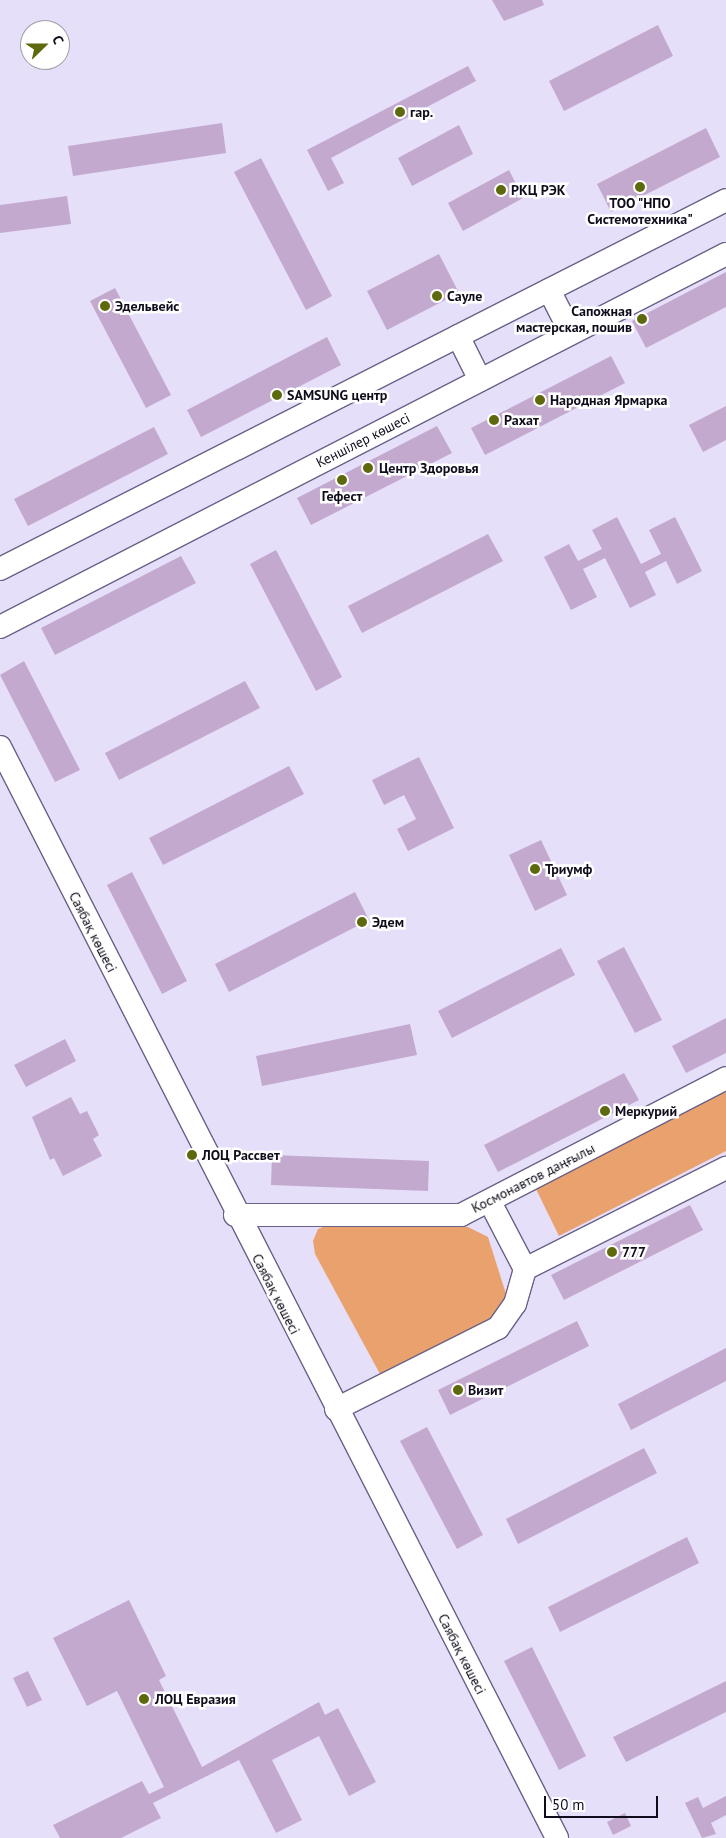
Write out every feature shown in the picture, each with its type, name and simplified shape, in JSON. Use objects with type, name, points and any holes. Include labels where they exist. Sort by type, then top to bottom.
[{"type":"street","points":[[0,569],[726,200]]},
{"type":"street","name":"Кеншілер көшесі","points":[[0,627],[726,254]]},
{"type":"street","points":[[549,290],[571,334]]},
{"type":"street","points":[[458,336],[480,380]]},
{"type":"street","name":"Саябақ көшесі","points":[[0,747],[235,1215],[557,1838]]},
{"type":"street","name":"Космонавтов даңғылы","points":[[235,1215],[461,1215],[490,1202],[726,1078]]},
{"type":"street","points":[[525,1269],[726,1168]]},
{"type":"street","points":[[336,1410],[498,1328],[515,1304],[525,1269],[490,1202]]},
{"type":"shaded area","points":[[726,1088],[726,1151],[559,1236],[534,1185]]},
{"type":"shaded area","points":[[328,1225],[468,1227],[488,1237],[506,1294],[501,1313],[489,1324],[392,1376],[380,1374],[315,1254],[313,1241],[318,1229]]},
{"type":"building","points":[[492,0],[542,0],[544,5],[504,21]]},
{"type":"building","points":[[658,25],[673,56],[564,111],[549,81]]},
{"type":"building","name":"гар.","points":[[468,66],[476,81],[331,158],[344,183],[328,191],[307,150]]},
{"type":"building","points":[[222,123],[226,153],[73,176],[68,146]]},
{"type":"building","name":"гар.","points":[[459,125],[473,154],[412,186],[398,158]]},
{"type":"building","points":[[706,128],[720,157],[611,212],[597,184]]},
{"type":"building","points":[[261,158],[332,296],[306,310],[234,172]]},
{"type":"building","points":[[509,170],[523,198],[463,231],[448,203]]},
{"type":"building","points":[[67,196],[71,224],[0,233],[0,205]]},
{"type":"building","points":[[439,254],[459,293],[387,330],[367,291]]},
{"type":"building","points":[[726,272],[726,307],[646,348],[632,321]]},
{"type":"building","points":[[115,288],[171,395],[146,408],[90,301]]},
{"type":"building","points":[[327,337],[341,365],[201,437],[187,410]]},
{"type":"building","points":[[611,356],[625,383],[485,455],[471,428]]},
{"type":"building","points":[[726,406],[726,440],[703,452],[689,425]]},
{"type":"building","points":[[437,426],[452,453],[311,525],[297,498]]},
{"type":"building","points":[[154,427],[168,454],[28,526],[14,499]]},
{"type":"building","points":[[617,517],[641,564],[661,554],[649,530],[675,517],[702,571],[677,584],[666,561],[645,572],[656,595],[630,608],[605,558],[583,569],[597,597],[571,610],[544,557],[569,544],[578,561],[602,549],[592,530]]},
{"type":"building","points":[[488,534],[503,561],[362,633],[348,606]]},
{"type":"building","points":[[276,550],[342,677],[316,691],[250,564]]},
{"type":"building","points":[[181,556],[196,583],[55,655],[41,628]]},
{"type":"building","points":[[24,661],[80,770],[55,782],[0,675]]},
{"type":"building","points":[[245,681],[260,708],[119,780],[105,753]]},
{"type":"building","points":[[419,757],[454,828],[408,851],[397,829],[416,819],[404,795],[384,805],[372,780]]},
{"type":"building","points":[[289,766],[304,794],[163,865],[149,838]]},
{"type":"building","name":"Триумф","points":[[541,840],[567,895],[535,911],[509,855]]},
{"type":"building","points":[[132,872],[187,981],[162,994],[107,885]]},
{"type":"building","points":[[355,892],[369,920],[229,992],[215,964]]},
{"type":"building","points":[[624,947],[662,1020],[635,1033],[597,961]]},
{"type":"building","points":[[561,948],[575,975],[452,1038],[438,1011]]},
{"type":"building","points":[[726,1018],[726,1053],[686,1073],[672,1046]]},
{"type":"building","points":[[410,1024],[417,1055],[262,1086],[256,1056]]},
{"type":"building","points":[[65,1039],[76,1061],[26,1087],[14,1065]]},
{"type":"building","points":[[624,1073],[639,1100],[498,1172],[484,1145]]},
{"type":"building","points":[[71,1097],[80,1114],[87,1111],[99,1135],[93,1139],[102,1156],[63,1176],[54,1158],[50,1160],[32,1117]]},
{"type":"building","points":[[272,1155],[429,1161],[428,1191],[271,1185]]},
{"type":"building","points":[[690,1205],[703,1230],[564,1300],[551,1275]]},
{"type":"building","points":[[577,1321],[589,1346],[450,1415],[438,1390]]},
{"type":"building","points":[[726,1348],[726,1381],[631,1430],[618,1404]]},
{"type":"building","points":[[427,1427],[483,1535],[457,1549],[400,1441]]},
{"type":"building","points":[[644,1448],[657,1473],[518,1544],[506,1519]]},
{"type":"building","points":[[687,1537],[699,1563],[560,1632],[548,1607]]},
{"type":"building","points":[[129,1600],[166,1676],[159,1680],[202,1767],[319,1702],[325,1715],[338,1708],[376,1782],[349,1796],[319,1736],[272,1760],[302,1820],[276,1833],[239,1760],[153,1803],[161,1818],[121,1838],[60,1838],[53,1825],[142,1781],[149,1794],[164,1787],[117,1691],[87,1706],[53,1638]]},
{"type":"building","points":[[532,1647],[586,1756],[559,1770],[504,1661]]},
{"type":"building","points":[[28,1671],[42,1700],[27,1707],[13,1678]]},
{"type":"building","points":[[726,1681],[726,1712],[626,1762],[613,1737]]},
{"type":"building","points":[[726,1796],[726,1815],[711,1823],[716,1834],[702,1838],[685,1803],[698,1797],[703,1808]]},
{"type":"building","points":[[625,1813],[631,1826],[613,1835],[607,1822]]},
{"type":"place","name":"гар.","points":[[400,112]]},
{"type":"place","name":"ТОО \"НПО Системотехника\"","points":[[640,187]]},
{"type":"place","name":"РКЦ РЭК","points":[[501,190]]},
{"type":"place","name":"Сауле","points":[[437,296]]},
{"type":"place","name":"Эдельвейс","points":[[105,306]]},
{"type":"place","name":"Сапожная мастерская, пошив","points":[[642,319]]},
{"type":"place","name":"SAMSUNG центр","points":[[277,395]]},
{"type":"place","name":"Народная Ярмарка","points":[[540,400]]},
{"type":"place","name":"Рахат","points":[[494,420]]},
{"type":"place","name":"Центр Здоровья","points":[[368,468]]},
{"type":"place","name":"Гефест","points":[[342,480]]},
{"type":"place","name":"Триумф","points":[[535,869]]},
{"type":"place","name":"Эдем","points":[[362,922]]},
{"type":"place","name":"Меркурий","points":[[605,1111]]},
{"type":"place","name":"ЛОЦ Рассвет","points":[[192,1155]]},
{"type":"place","name":"777","points":[[612,1252]]},
{"type":"place","name":"Визит","points":[[458,1390]]},
{"type":"place","name":"ЛОЦ Евразия","points":[[144,1699]]}]
